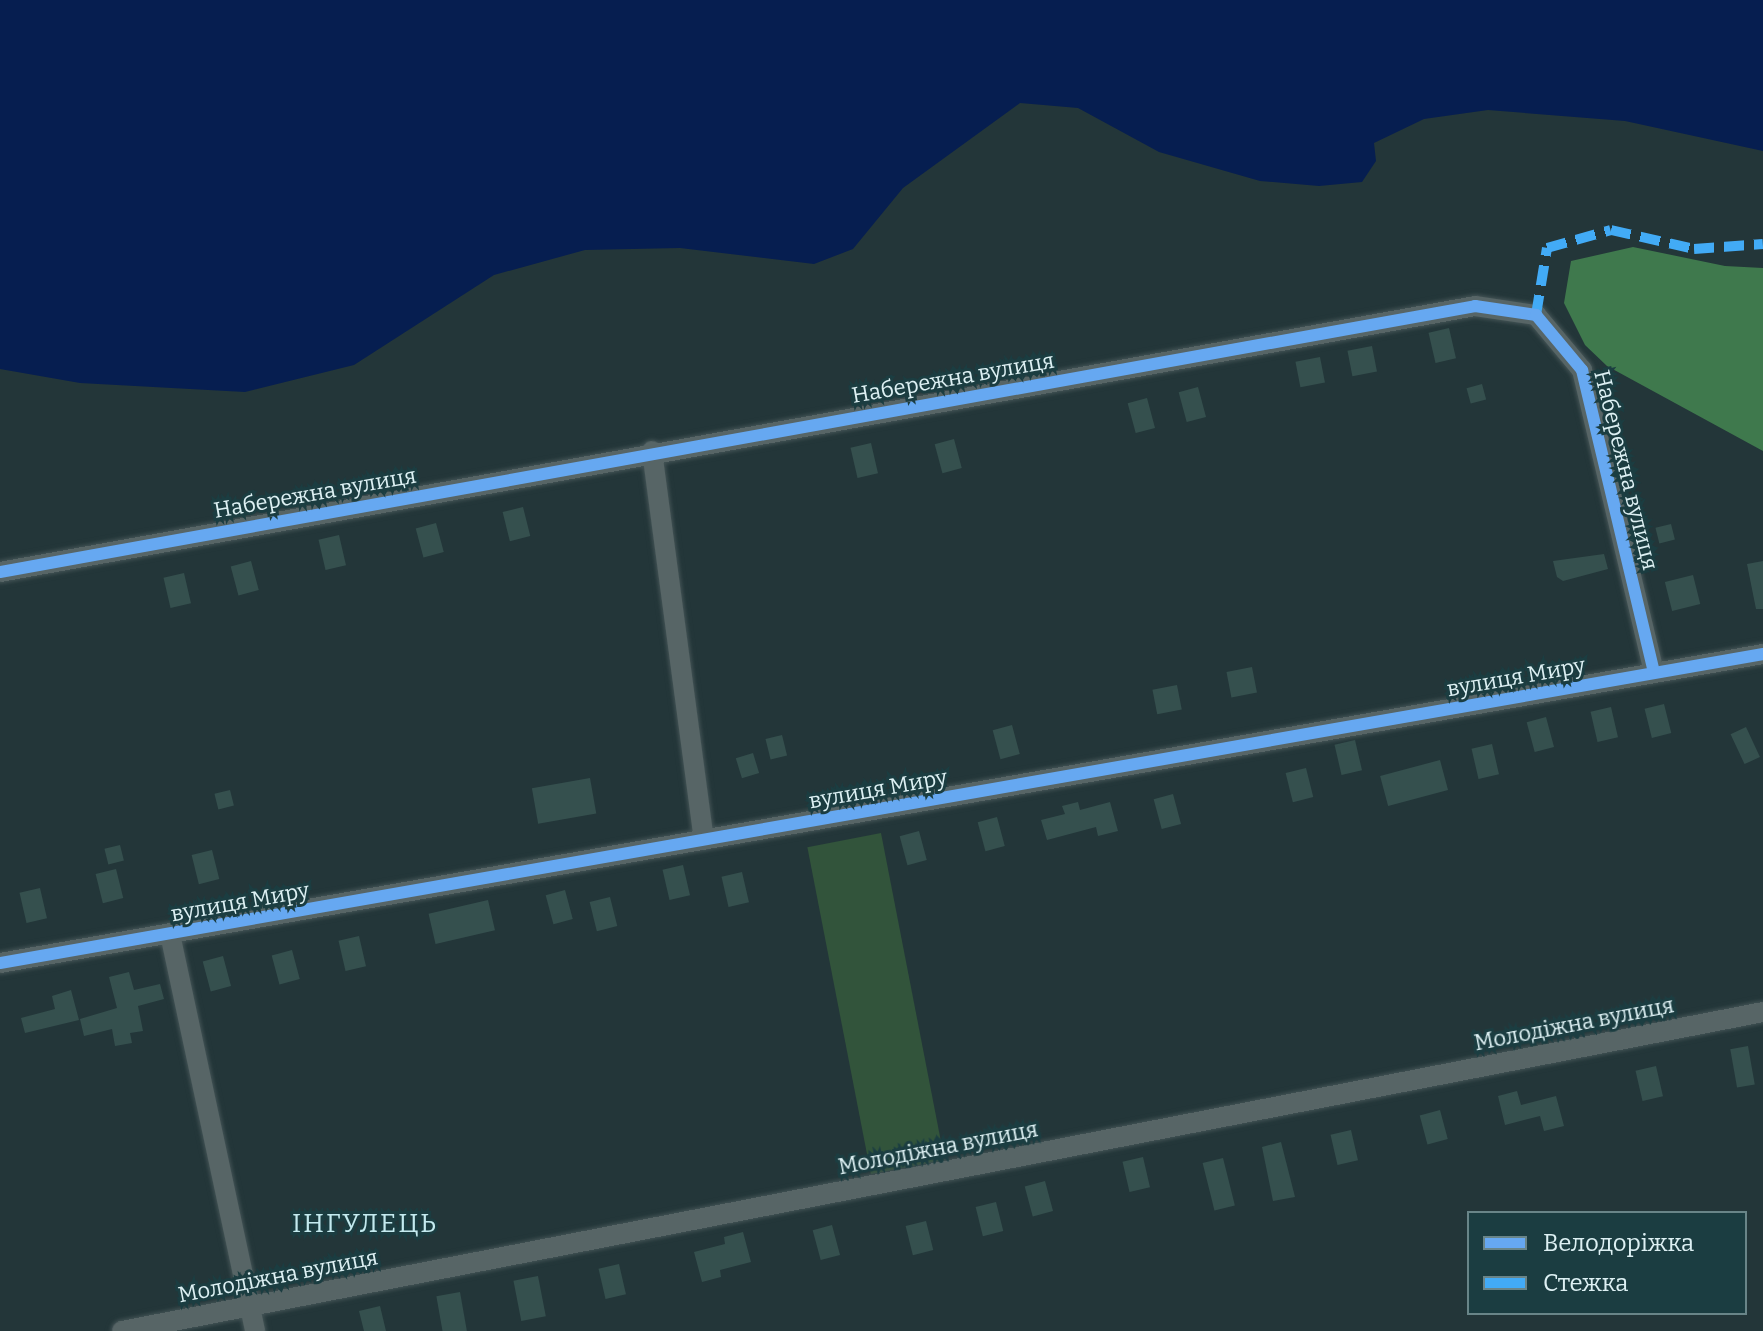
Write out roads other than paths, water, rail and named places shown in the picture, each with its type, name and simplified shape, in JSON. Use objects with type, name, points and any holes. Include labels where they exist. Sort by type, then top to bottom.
[{"type":"street","name":"Набережна вулиця","points":[[0,572],[652,451],[1475,306],[1536,315],[1582,370],[1654,673]]},
{"type":"street","points":[[652,451],[704,840]]},
{"type":"street","name":"вулиця Миру","points":[[0,963],[1763,654]]},
{"type":"street","points":[[170,934],[255,1331]]},
{"type":"street","name":"Молодіжна вулиця","points":[[122,1331],[1763,1012]]},
{"type":"water","points":[[0,0],[1763,0],[1763,151],[1625,121],[1488,110],[1424,119],[1374,143],[1376,161],[1362,182],[1319,186],[1260,181],[1159,152],[1078,108],[1020,103],[903,188],[853,249],[814,264],[680,248],[585,250],[494,275],[354,365],[245,392],[80,383],[0,369]]},
{"type":"district","name":"ІНГУЛЕЦЬ","points":[[365,1224]]}]
